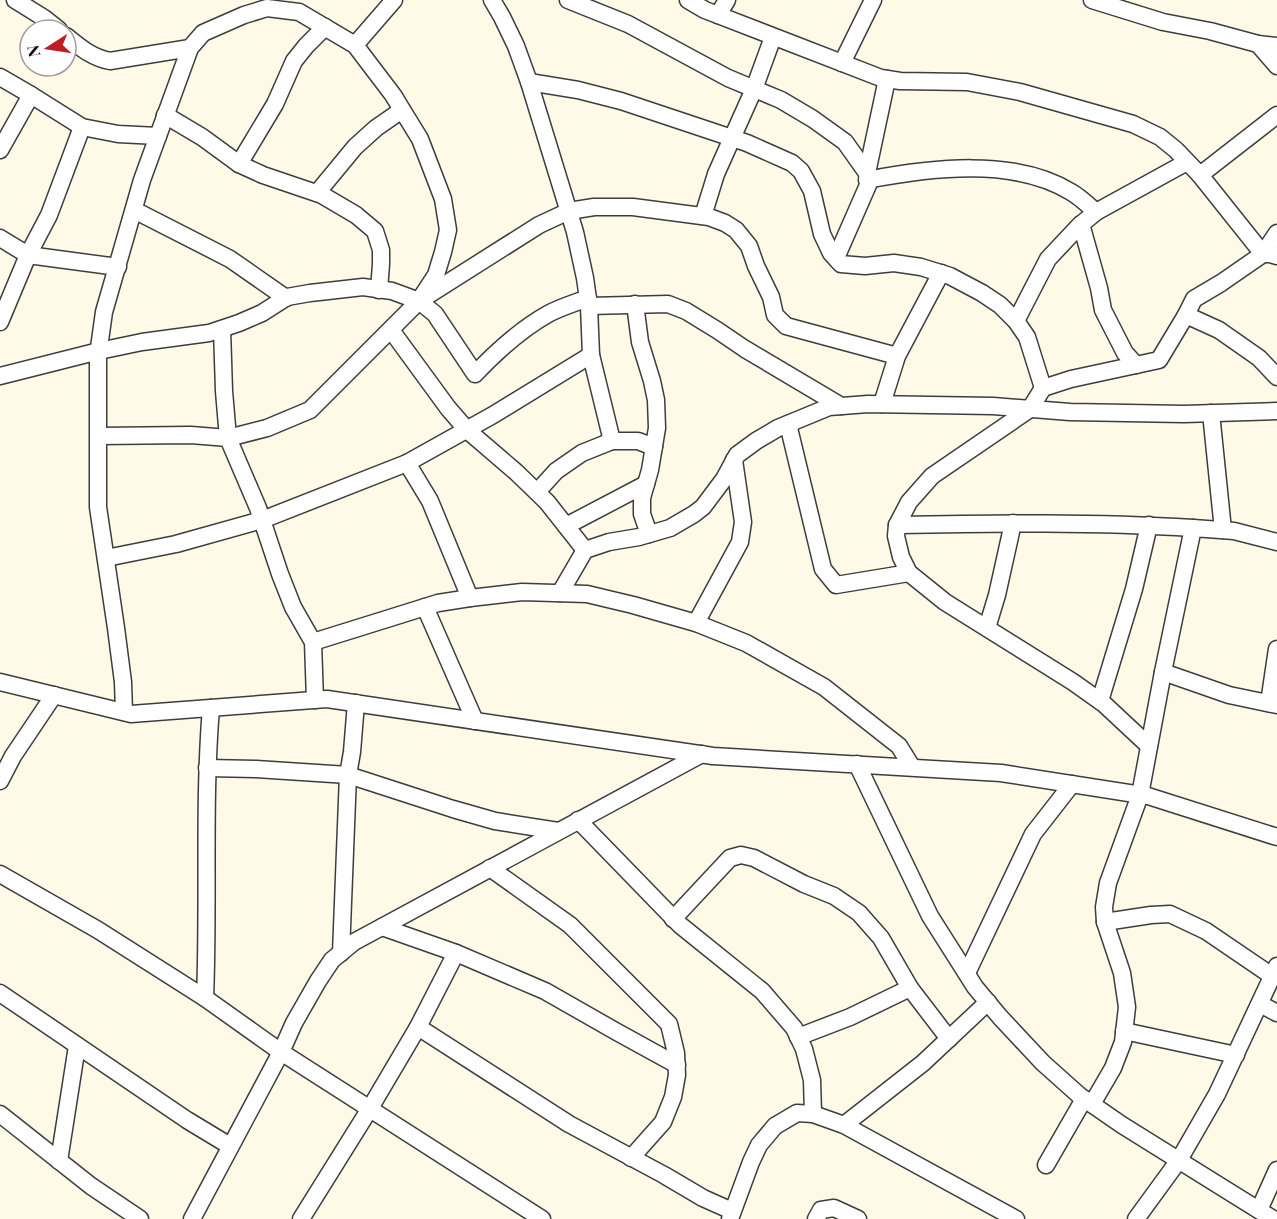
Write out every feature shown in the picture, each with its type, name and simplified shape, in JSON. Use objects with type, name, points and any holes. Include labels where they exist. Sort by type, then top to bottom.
[{"type":"street","points":[[15,0],[44,18]]},
{"type":"street","points":[[355,45],[394,0]]},
{"type":"street","points":[[492,0],[516,46],[530,82],[569,211],[589,302],[591,355],[612,441]]},
{"type":"street","points":[[568,0],[627,24],[718,73],[781,100],[813,119],[844,142],[867,177]]},
{"type":"street","points":[[688,0],[705,10],[887,79],[967,82],[1020,92],[1134,124],[1160,137],[1176,150],[1270,255]]},
{"type":"street","points":[[718,15],[727,0]]},
{"type":"street","points":[[842,63],[873,0]]},
{"type":"street","points":[[1092,0],[1163,22],[1210,31],[1258,44],[1277,46]]},
{"type":"street","points":[[98,436],[191,435],[228,438],[267,428],[310,410],[419,301],[436,275],[448,230],[443,199],[420,139],[393,95],[355,45],[325,27],[298,6],[267,8],[244,15],[204,33],[190,48],[142,180],[104,312],[99,351],[98,436],[98,507],[117,628],[124,712]]},
{"type":"street","points":[[239,164],[275,104],[294,61],[325,27]]},
{"type":"street","points":[[703,216],[716,174],[773,36]]},
{"type":"street","points":[[1258,44],[1277,66]]},
{"type":"street","points":[[78,46],[98,59],[110,61],[190,48]]},
{"type":"street","points":[[0,77],[82,127],[118,134],[158,136]]},
{"type":"street","points":[[836,258],[868,185],[867,177],[887,79]]},
{"type":"street","points":[[530,82],[578,90],[621,101],[732,138],[792,163],[801,171],[812,191],[822,234],[831,253],[841,264],[865,266],[894,263],[921,267],[950,276],[982,293],[1000,305],[1017,321],[1026,337],[1043,388]]},
{"type":"street","points":[[0,150],[32,95]]},
{"type":"street","points":[[317,193],[355,147],[376,128],[402,110]]},
{"type":"street","points":[[165,115],[202,137],[239,164],[263,175],[317,193],[356,215],[375,231],[381,250],[380,290]]},
{"type":"street","points":[[1200,175],[1277,115]]},
{"type":"street","points":[[0,322],[28,255],[49,215],[82,127]]},
{"type":"street","points":[[1017,321],[1048,259],[1081,224],[1096,212],[1187,162]]},
{"type":"street","points":[[867,177],[961,168],[1011,171],[1042,179],[1069,190],[1096,212]]},
{"type":"street","points":[[419,301],[539,225],[569,211],[594,207],[633,207],[709,217],[725,223],[736,230],[749,246],[771,297],[774,315],[786,326],[897,356]]},
{"type":"street","points":[[134,210],[230,259],[286,298]]},
{"type":"street","points":[[1081,224],[1103,310],[1125,353],[1136,364]]},
{"type":"street","points":[[1149,746],[1100,701],[945,602],[909,573],[901,557],[896,536],[897,525],[909,502],[932,476],[1030,409],[1043,388],[1071,379],[1159,360],[1194,299],[1270,255],[1277,233]]},
{"type":"street","points":[[0,238],[28,255],[118,267]]},
{"type":"street","points":[[882,404],[897,356],[940,273]]},
{"type":"street","points":[[0,376],[142,342],[209,333],[262,313],[286,298],[363,287],[392,291],[419,301],[435,314],[475,374],[491,357],[548,314],[589,302],[668,304],[686,311],[841,406]]},
{"type":"street","points":[[635,304],[640,342],[656,400],[657,428],[642,498],[642,514],[649,534]]},
{"type":"street","points":[[1186,315],[1219,330],[1259,358],[1277,377]]},
{"type":"street","points":[[222,328],[228,438],[262,520],[293,607],[313,642],[315,700]]},
{"type":"street","points":[[391,330],[448,408],[467,430],[547,502],[585,550]]},
{"type":"street","points":[[106,558],[176,544],[262,520],[407,463],[493,415],[591,355]]},
{"type":"street","points":[[561,593],[585,550],[670,528],[694,514],[703,507],[724,479],[737,455],[778,428],[829,407],[882,404],[993,406],[1081,412],[1277,411]]},
{"type":"street","points":[[1211,413],[1223,530]]},
{"type":"street","points":[[788,424],[823,569],[836,585],[909,573]]},
{"type":"street","points":[[537,492],[556,471],[582,453],[612,441],[638,441],[654,447]]},
{"type":"street","points":[[696,623],[740,542],[743,522],[734,460]]},
{"type":"street","points":[[407,463],[430,501],[470,598]]},
{"type":"street","points":[[567,526],[646,484]]},
{"type":"street","points":[[897,525],[1013,523],[1149,525],[1234,531],[1277,542]]},
{"type":"street","points":[[987,627],[997,595],[1013,523]]},
{"type":"street","points":[[1100,701],[1134,589],[1149,525]]},
{"type":"street","points":[[1046,1165],[1088,1101],[1113,1068],[1123,1042],[1127,1007],[1122,973],[1105,922],[1104,907],[1108,883],[1140,795],[1193,528]]},
{"type":"street","points":[[313,642],[425,607],[470,598],[522,592],[586,594],[696,623],[746,643],[824,687],[899,746],[912,767]]},
{"type":"street","points":[[425,607],[476,721]]},
{"type":"street","points":[[1163,672],[1229,694],[1273,704],[1277,649]]},
{"type":"street","points":[[0,682],[131,714],[327,699],[702,754],[1001,773],[1148,796],[1277,837]]},
{"type":"street","points":[[0,781],[13,756],[54,695]]},
{"type":"street","points":[[341,953],[348,775],[356,703]]},
{"type":"street","points":[[205,998],[207,768],[211,708]]},
{"type":"street","points":[[192,1219],[281,1053],[294,1023],[332,960],[354,942],[702,754]]},
{"type":"street","points":[[857,764],[930,916],[975,987],[999,1017],[1043,1063],[1088,1101],[1122,1125],[1266,1215],[1277,1170]]},
{"type":"street","points":[[207,768],[348,775],[495,821],[558,831]]},
{"type":"street","points":[[967,973],[1033,834],[1072,784]]},
{"type":"street","points":[[578,820],[673,919],[762,991],[794,1028],[804,1049],[812,1080],[813,1114]]},
{"type":"street","points":[[673,919],[730,858],[741,855],[754,858],[804,884],[834,896],[859,913],[881,939],[910,988],[949,1039]]},
{"type":"street","points":[[490,868],[570,925],[669,1024],[676,1053],[677,1075],[673,1097],[663,1122],[631,1158]]},
{"type":"street","points":[[0,874],[98,930],[205,998],[281,1053],[542,1219]]},
{"type":"street","points":[[1105,922],[1170,914],[1206,931],[1275,971],[1217,1094],[1179,1160],[1136,1219]]},
{"type":"street","points":[[382,927],[456,953],[545,991],[676,1065]]},
{"type":"street","points":[[301,1219],[418,1028],[456,953]]},
{"type":"street","points":[[798,1037],[850,1017],[910,988]]},
{"type":"street","points":[[0,993],[77,1047],[230,1146]]},
{"type":"street","points":[[844,1125],[898,1084],[988,1002]]},
{"type":"street","points":[[1260,1004],[1277,1014]]},
{"type":"street","points":[[418,1028],[569,1124],[731,1215],[759,1145],[775,1126],[797,1113],[813,1114],[844,1125],[1016,1219]]},
{"type":"street","points":[[1124,1030],[1236,1055]]},
{"type":"street","points":[[59,1161],[77,1047]]},
{"type":"street","points":[[0,1114],[91,1186],[140,1219]]},
{"type":"street","points":[[816,1219],[821,1210],[834,1208],[858,1219]]}]
